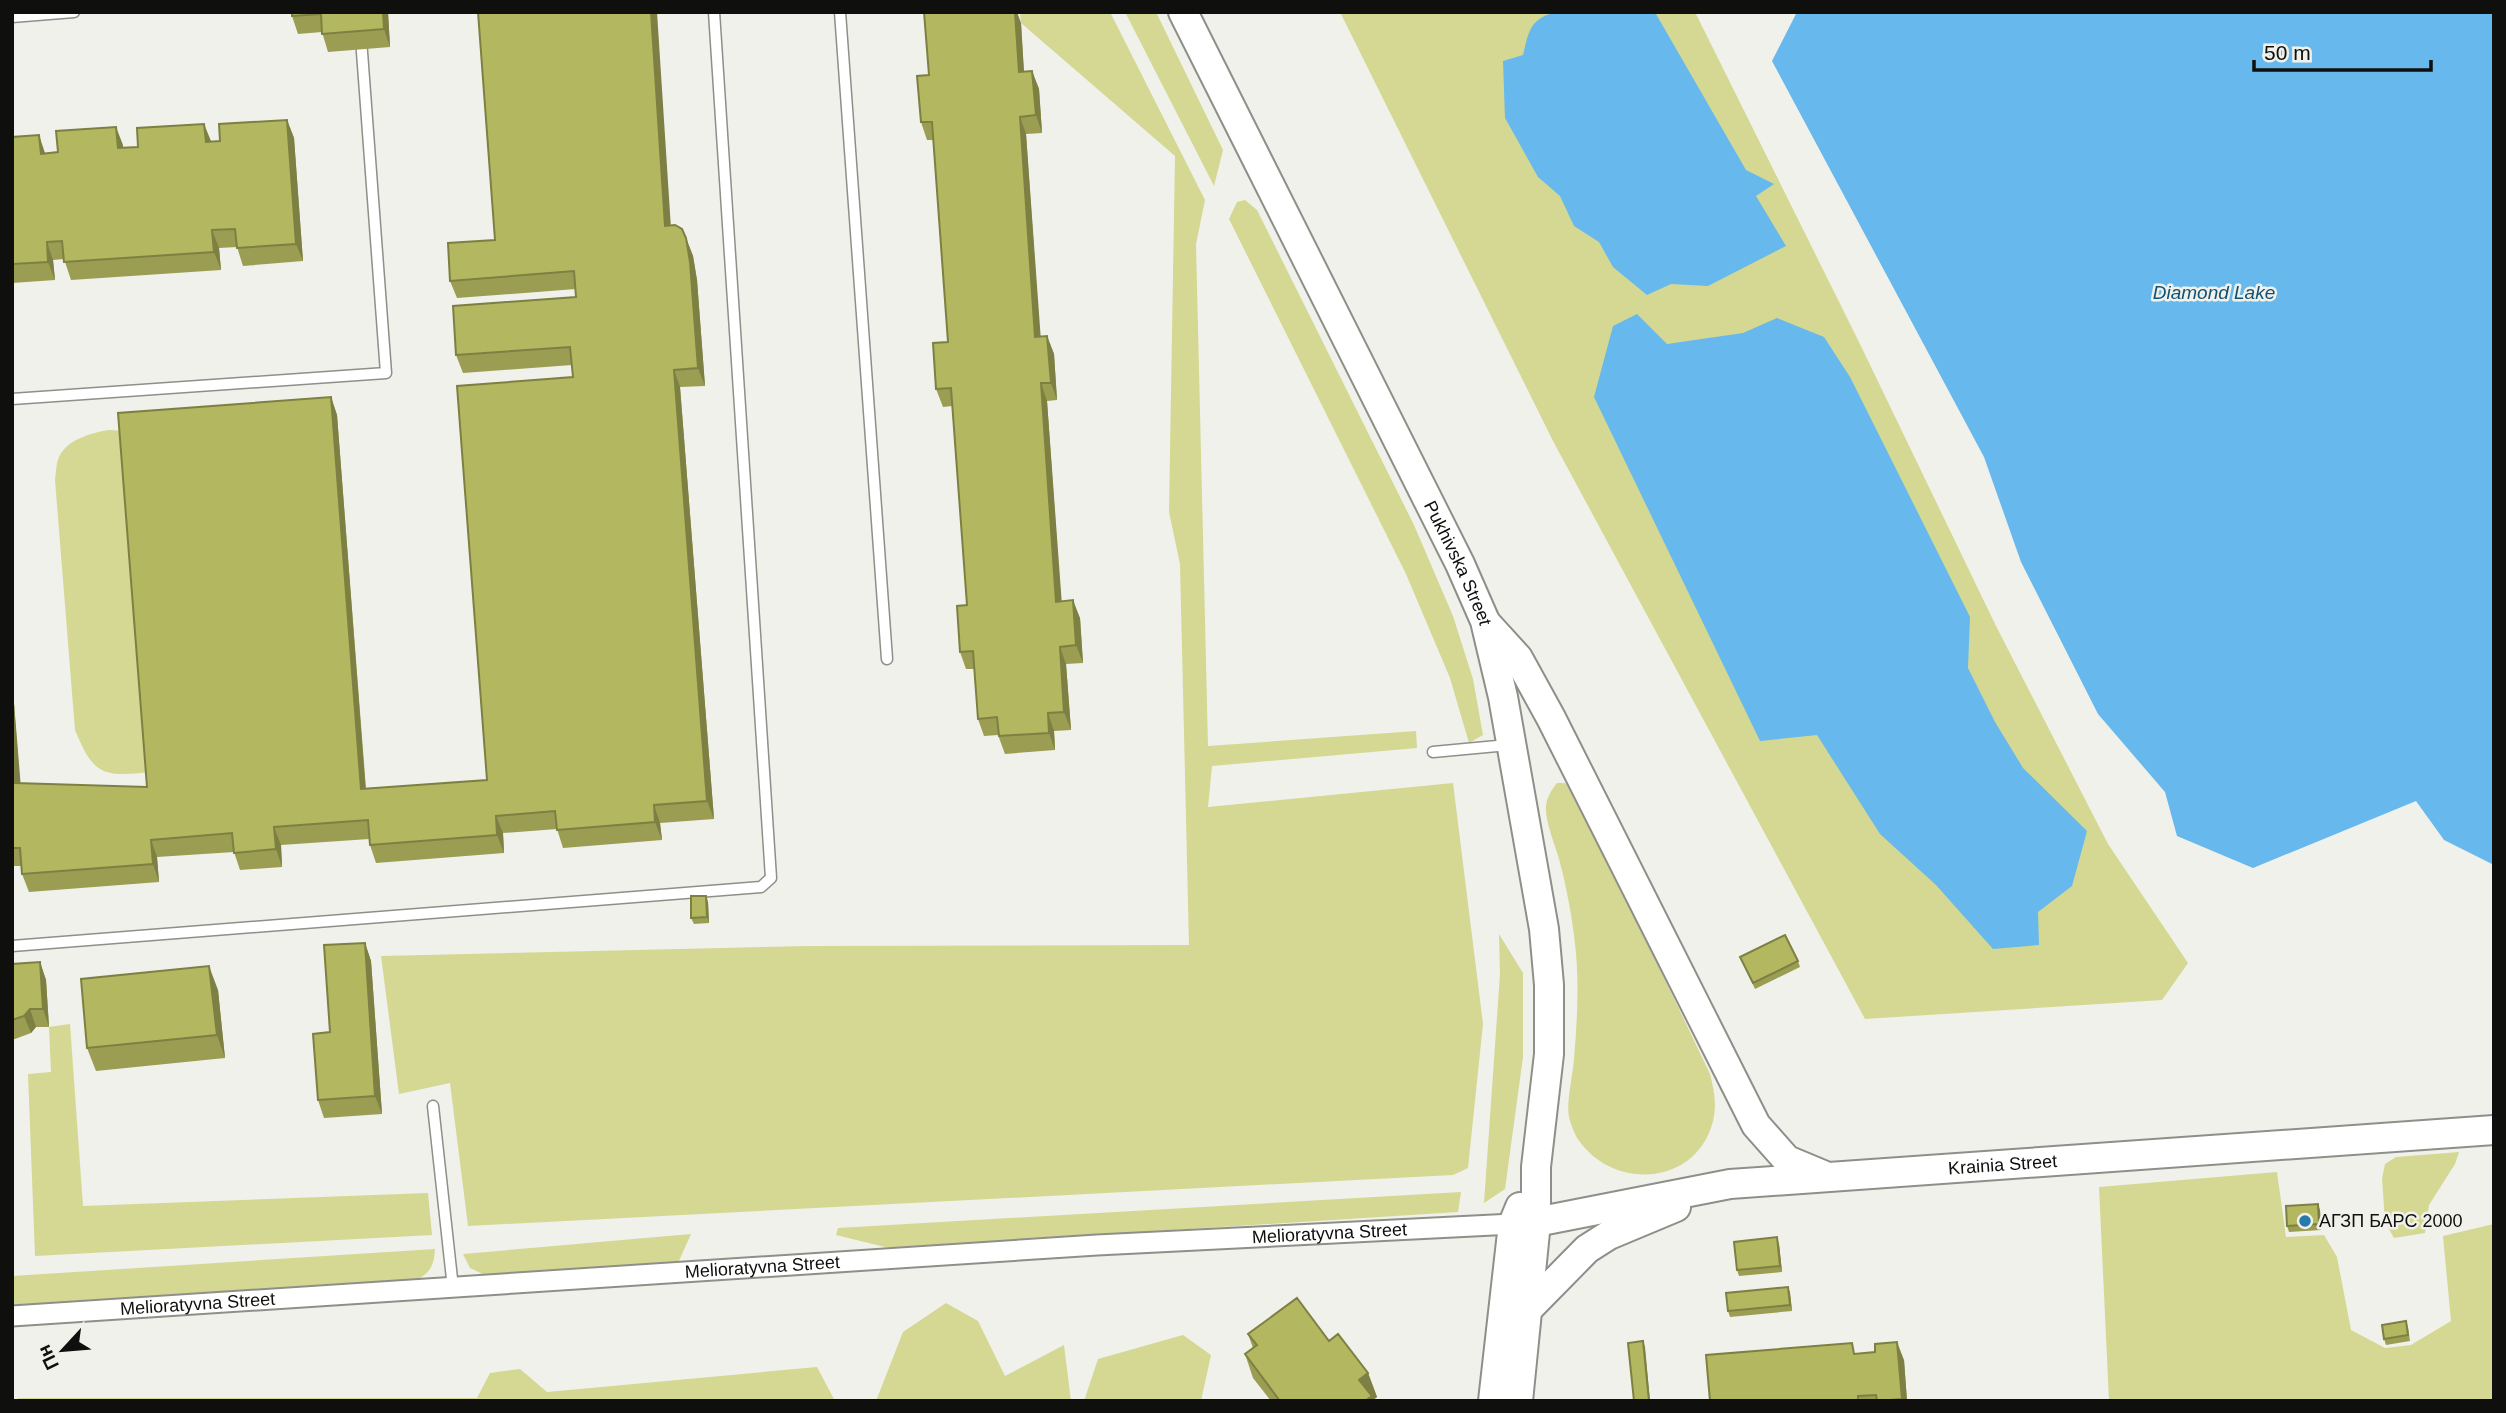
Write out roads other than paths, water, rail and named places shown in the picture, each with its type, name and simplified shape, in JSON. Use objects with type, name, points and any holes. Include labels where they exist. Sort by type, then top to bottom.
[{"type":"street","name":"Pukhivska Street","points":[[1183,12],[1460,564],[1485,621],[1512,744],[1544,929],[1549,985],[1549,1054],[1536,1167],[1524,1223]]},
{"type":"street","points":[[1485,621],[1518,658],[1551,718],[1756,1125],[1787,1160],[1829,1177]]},
{"type":"street","name":"Krainia Street","points":[[1524,1223],[1730,1184],[2494,1130]]},
{"type":"street","points":[[1527,1310],[1587,1249],[1609,1235],[1730,1184]]},
{"type":"street","points":[[1518,1401],[1527,1310],[1524,1223]]},
{"type":"street","points":[[1493,1401],[1524,1223]]},
{"type":"street","name":"Melioratyvna Street","points":[[12,1316],[1097,1245],[1524,1223]]},
{"type":"lane","points":[[12,18],[74,12]]},
{"type":"lane","points":[[12,399],[386,373],[359,12]]},
{"type":"lane","points":[[12,946],[761,887],[771,878],[714,12]]},
{"type":"lane","points":[[840,12],[887,659]]},
{"type":"lane","points":[[1433,752],[1512,744]]},
{"type":"lane","points":[[433,1106],[453,1288]]},
{"type":"water","points":[[1557,12],[1656,14],[1746,170],[1774,184],[1756,196],[1786,246],[1708,286],[1671,284],[1647,295],[1613,267],[1599,242],[1574,226],[1560,196],[1538,177],[1505,118],[1503,61],[1523,55],[1532,27],[1541,18]]},
{"type":"water","name":"Diamond Lake","points":[[1797,12],[2494,12],[2494,865],[2444,840],[2416,801],[2253,868],[2177,836],[2165,792],[2098,714],[2021,562],[1984,457],[1772,61]]},
{"type":"water","points":[[1637,314],[1667,344],[1743,333],[1777,318],[1824,337],[1850,377],[1970,617],[1968,668],[1995,722],[2023,768],[2087,831],[2072,886],[2038,912],[2039,945],[1993,949],[1936,885],[1880,834],[1817,735],[1760,741],[1594,397],[1613,326]]},
{"type":"place","name":"АГЗП БАРС 2000","points":[[2305,1221]]}]
